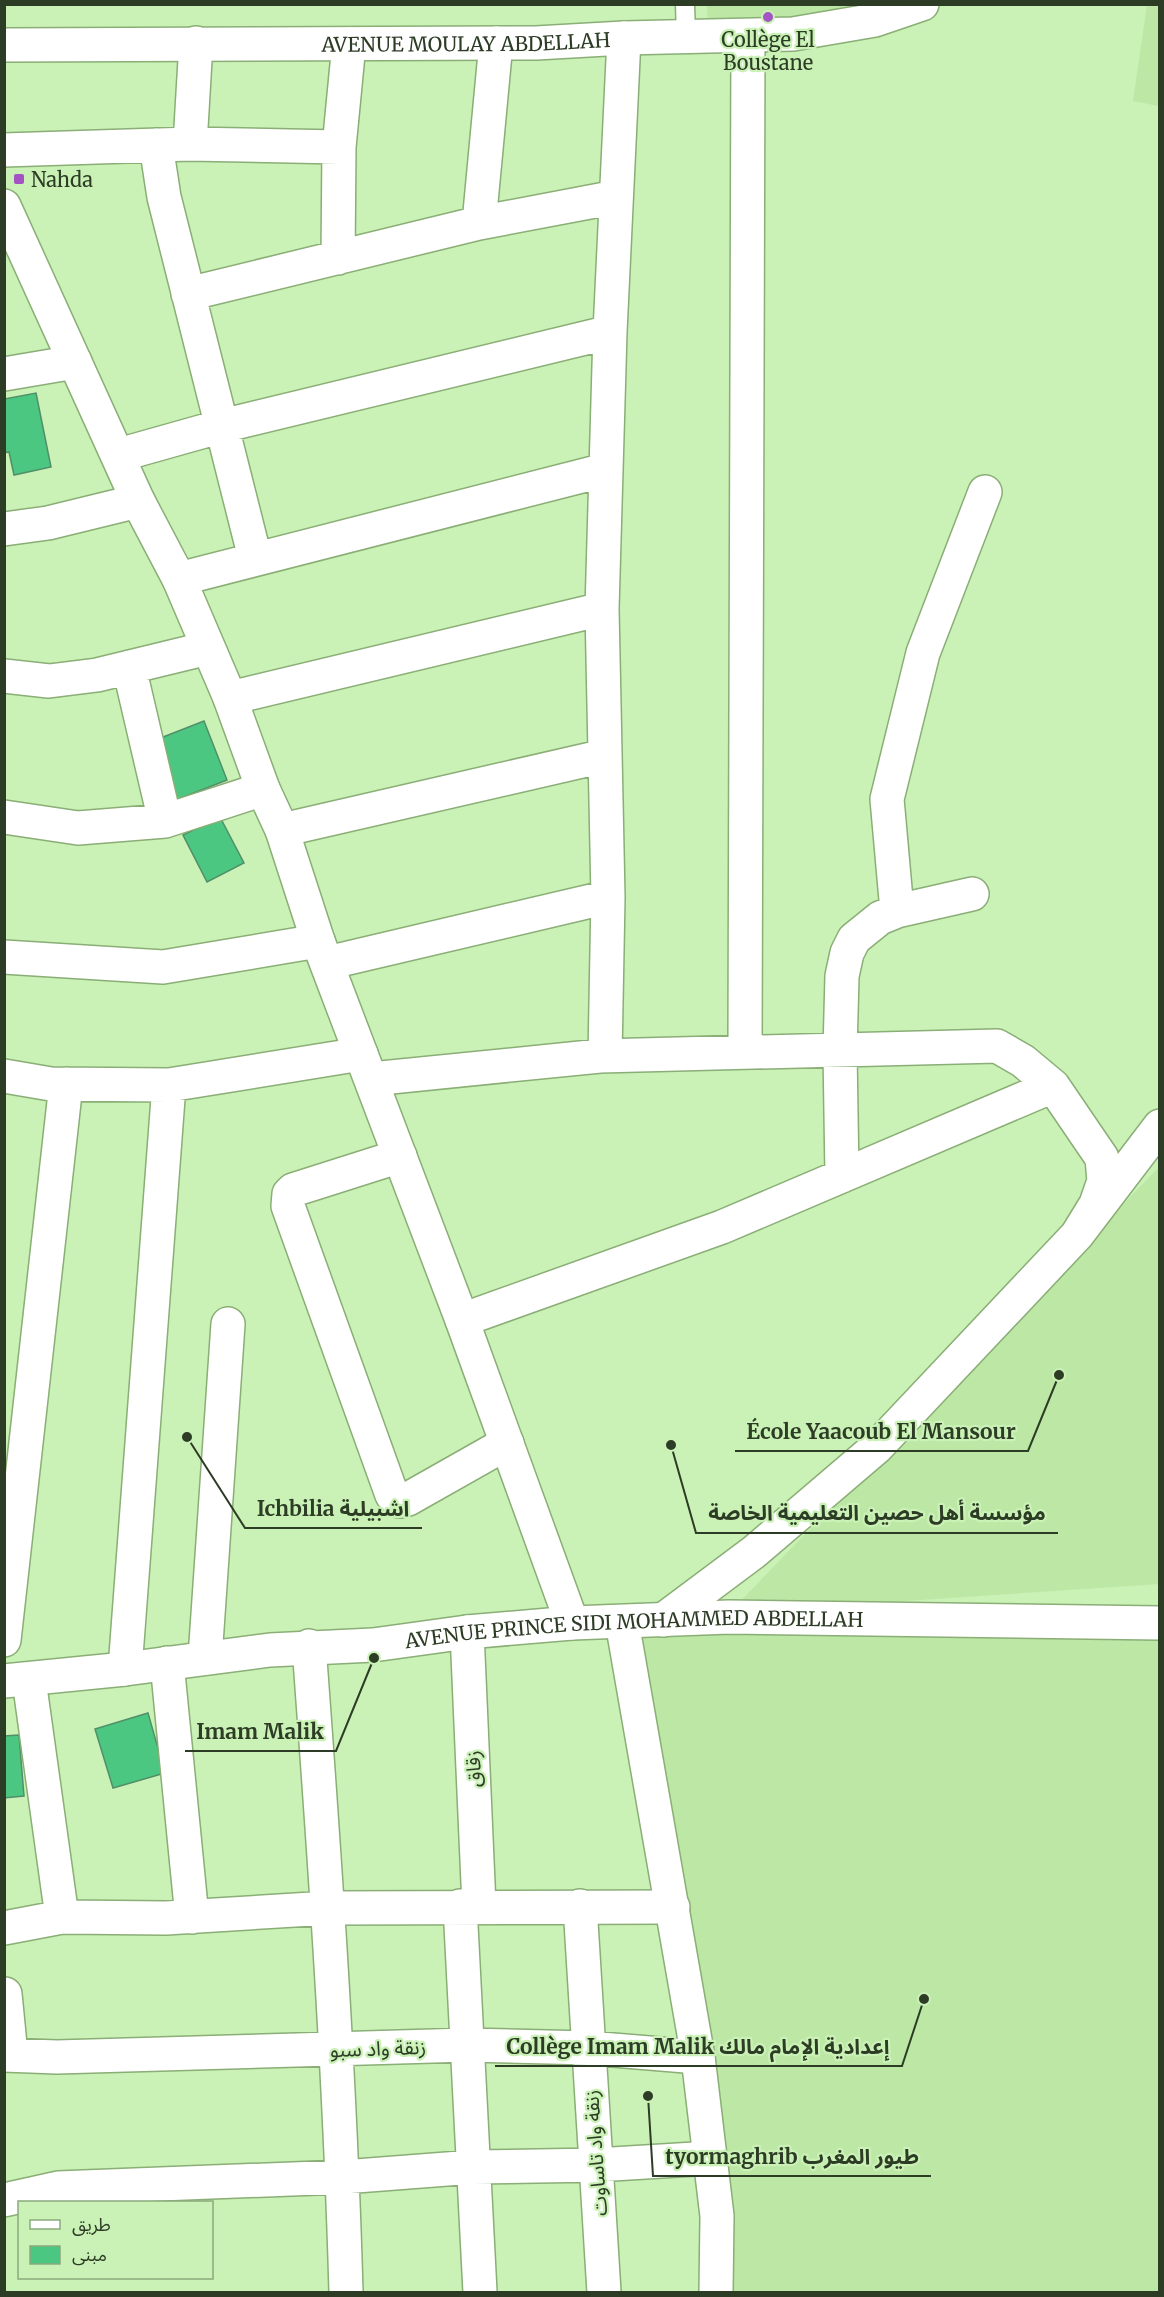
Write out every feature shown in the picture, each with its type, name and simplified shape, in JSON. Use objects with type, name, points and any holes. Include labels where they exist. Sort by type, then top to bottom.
[{"type":"street","name":"AVENUE MOULAY ABDELLAH","points":[[4,45],[536,43],[624,38],[686,20],[748,36],[793,34],[875,20],[922,4]]},
{"type":"street","points":[[745,1051],[748,36]]},
{"type":"street","points":[[605,1056],[608,897],[602,609],[610,332],[624,38]]},
{"type":"street","points":[[190,144],[196,43]]},
{"type":"street","points":[[479,223],[496,43]]},
{"type":"street","points":[[338,258],[339,147],[349,44]]},
{"type":"street","points":[[4,150],[190,144],[339,147]]},
{"type":"street","points":[[156,145],[164,197],[255,558]]},
{"type":"street","points":[[188,294],[479,223],[616,197]]},
{"type":"street","points":[[4,206],[14,248],[75,362],[138,501],[179,579],[230,699],[263,789],[282,830],[322,952],[462,1320],[572,1623]]},
{"type":"street","points":[[119,455],[222,426],[610,332]]},
{"type":"street","points":[[4,374],[75,362]]},
{"type":"street","points":[[179,579],[605,470]]},
{"type":"street","points":[[897,911],[886,799],[923,653],[985,492]]},
{"type":"street","points":[[4,529],[48,523],[138,501]]},
{"type":"street","points":[[230,699],[602,609]]},
{"type":"street","points":[[4,676],[49,681],[96,675],[208,648]]},
{"type":"street","points":[[129,667],[165,821]]},
{"type":"street","points":[[282,830],[604,756]]},
{"type":"street","points":[[4,817],[78,828],[165,821],[263,789]]},
{"type":"street","points":[[842,1176],[840,1052],[842,976],[847,953],[854,939],[880,918],[897,911],[972,894]]},
{"type":"street","points":[[4,957],[163,967],[322,952],[608,897]]},
{"type":"street","points":[[4,1076],[51,1084],[169,1085],[366,1067],[745,1051],[840,1052],[998,1046],[1023,1061],[1053,1086],[1102,1158],[1104,1181],[1096,1204],[1077,1235]]},
{"type":"street","points":[[4,1640],[66,1084]]},
{"type":"street","points":[[125,1669],[169,1085]]},
{"type":"street","points":[[462,1320],[722,1227],[1053,1086]]},
{"type":"street","points":[[663,1620],[754,1552],[877,1447],[999,1321],[1077,1235],[1160,1126]]},
{"type":"street","points":[[400,1156],[293,1190],[287,1199],[392,1494],[397,1501],[408,1499],[507,1443]]},
{"type":"street","points":[[205,1658],[228,1324]]},
{"type":"street","name":"AVENUE PRINCE SIDI MOHAMMED ABDELLAH","points":[[16,1681],[309,1646],[373,1645],[467,1632],[572,1623],[729,1617],[1160,1623]]},
{"type":"street","points":[[622,1622],[698,2057],[717,2216],[716,2292]]},
{"type":"street","name":"زقاق","points":[[467,1632],[470,1906],[467,2045],[480,2292]]},
{"type":"street","points":[[309,1646],[328,1908],[343,2177],[346,2292]]},
{"type":"street","points":[[166,1663],[192,1917]]},
{"type":"street","points":[[16,1681],[62,1917]]},
{"type":"street","name":"زنقة واد تاساوت","points":[[580,1906],[604,2292]]},
{"type":"street","points":[[4,1928],[62,1917],[192,1917],[328,1908],[672,1907]]},
{"type":"street","points":[[4,1994],[8,2055]]},
{"type":"street","name":"زنقة واد سبو","points":[[8,2055],[57,2057],[467,2045],[589,2048],[698,2057]]},
{"type":"street","points":[[4,2200],[58,2188],[343,2177],[473,2167],[596,2165],[711,2158]]},
{"type":"shaded area","name":"Collège El Boustane","points":[[707,5],[902,5],[708,28]]},
{"type":"shaded area","points":[[1147,5],[1159,5],[1159,106],[1133,101]]},
{"type":"shaded area","points":[[1159,1167],[1159,1584],[738,1612],[1159,1627],[1159,2292],[717,2292],[621,1612],[729,1613]]},
{"type":"building","points":[[36,393],[51,467],[14,475],[9,452],[4,453],[4,399]]},
{"type":"building","points":[[204,721],[227,780],[176,800],[153,741]]},
{"type":"building","points":[[220,817],[244,863],[207,882],[183,835]]},
{"type":"building","points":[[148,1713],[165,1773],[113,1788],[95,1729]]},
{"type":"building","points":[[19,1735],[24,1796],[4,1798],[4,1736]]},
{"type":"place","name":"Collège El Boustane","points":[[768,17]]},
{"type":"place","name":"Nahda","points":[[19,179]]},
{"type":"place","name":"École Yaacoub El Mansour","points":[[1059,1375]]},
{"type":"place","name":"Ichbilia اشبيلية","points":[[187,1437]]},
{"type":"place","name":"مؤسسة أهل حصين التعليمية الخاصة","points":[[671,1445]]},
{"type":"place","name":"Imam Malik","points":[[374,1658]]},
{"type":"place","name":"Collège Imam Malik إعدادية الإمام مالك","points":[[924,1999]]},
{"type":"place","name":"tyormaghrib طيور المغرب","points":[[648,2096]]}]
